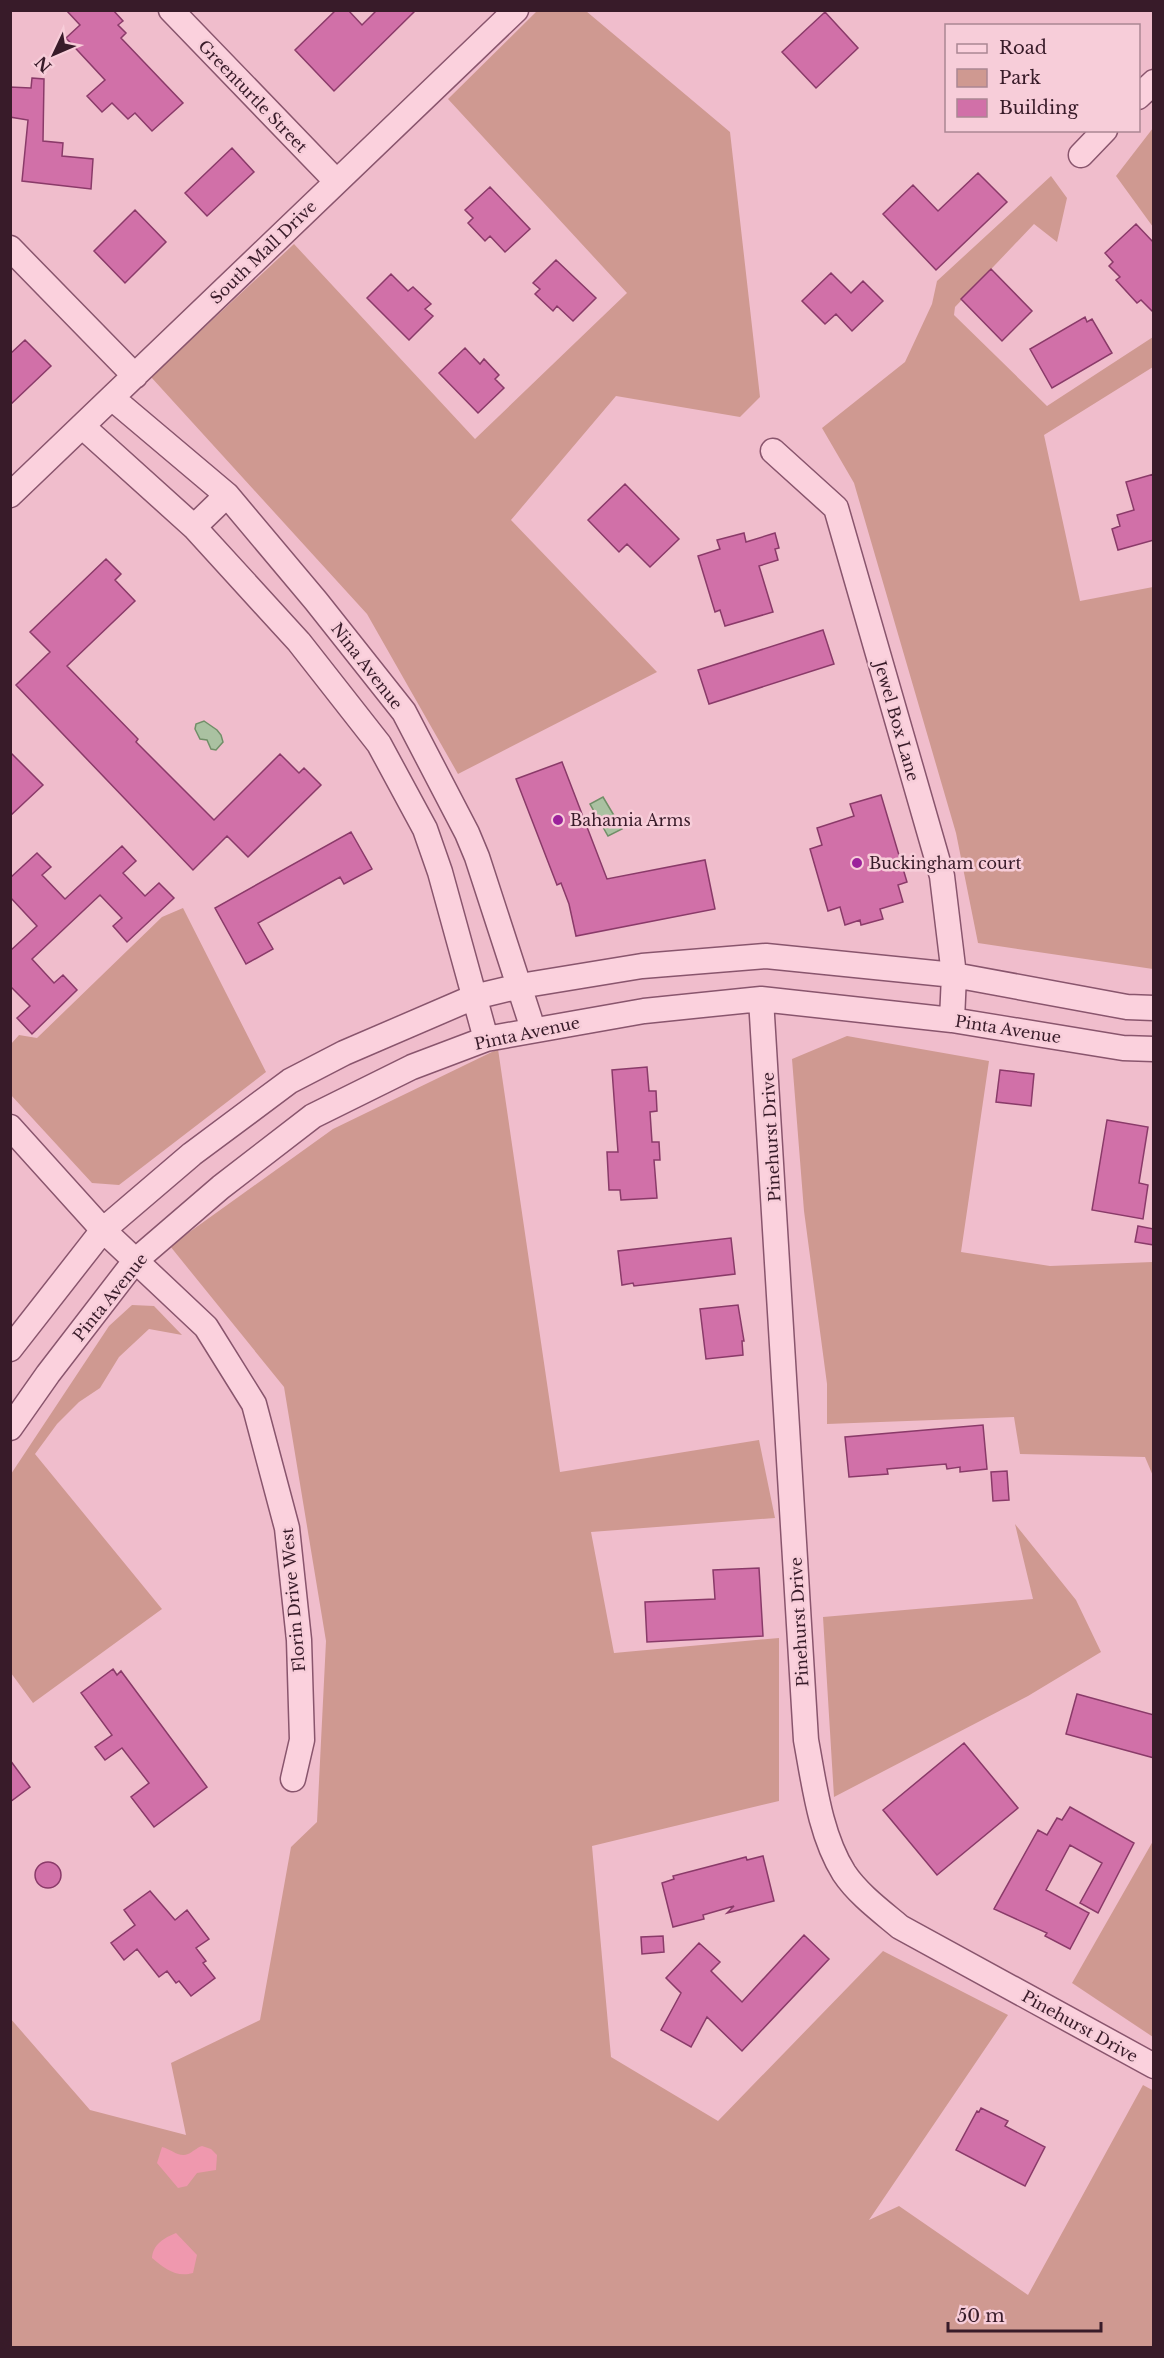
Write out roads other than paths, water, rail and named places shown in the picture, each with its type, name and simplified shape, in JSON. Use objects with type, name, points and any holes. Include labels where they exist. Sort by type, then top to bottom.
[{"type":"street","name":"Greenturtle Street","points":[[171,10],[336,181]]},
{"type":"street","name":"South Mall Drive","points":[[10,495],[516,10]]},
{"type":"street","points":[[1140,95],[1154,82]]},
{"type":"street","points":[[1081,155],[1103,132]]},
{"type":"street","points":[[10,248],[135,376]]},
{"type":"street","name":"Nina Avenue","points":[[112,398],[227,495],[316,601],[404,712],[467,833],[477,857],[533,1029]]},
{"type":"street","points":[[82,426],[194,527],[299,642],[379,744],[425,829],[440,872],[486,1040]]},
{"type":"street","name":"Jewel Box Lane","points":[[773,451],[836,508],[942,876],[954,975],[952,1020]]},
{"type":"street","points":[[194,527],[227,495]]},
{"type":"street","points":[[440,872],[477,857]]},
{"type":"street","points":[[10,1349],[103,1230],[192,1154],[290,1081],[344,1053],[474,997],[520,986],[642,966],[766,956],[954,975],[1127,1007],[1154,1008]]},
{"type":"street","name":"Pinta Avenue","points":[[10,1428],[48,1374],[135,1261],[221,1187],[313,1116],[412,1067],[486,1040],[533,1029],[644,1011],[761,999],[952,1020],[1123,1048],[1154,1049]]},
{"type":"street","name":"Pinehurst Drive","points":[[761,999],[806,1740],[817,1803],[834,1852],[845,1873],[872,1904],[900,1927],[1154,2066]]},
{"type":"street","name":"Florin Drive West","points":[[10,1127],[103,1230],[206,1327],[254,1404],[287,1528],[299,1640],[302,1740],[293,1779]]},
{"type":"place","name":"Bahamia Arms","points":[[558,820]]},
{"type":"place","name":"Buckingham court","points":[[857,863]]}]
